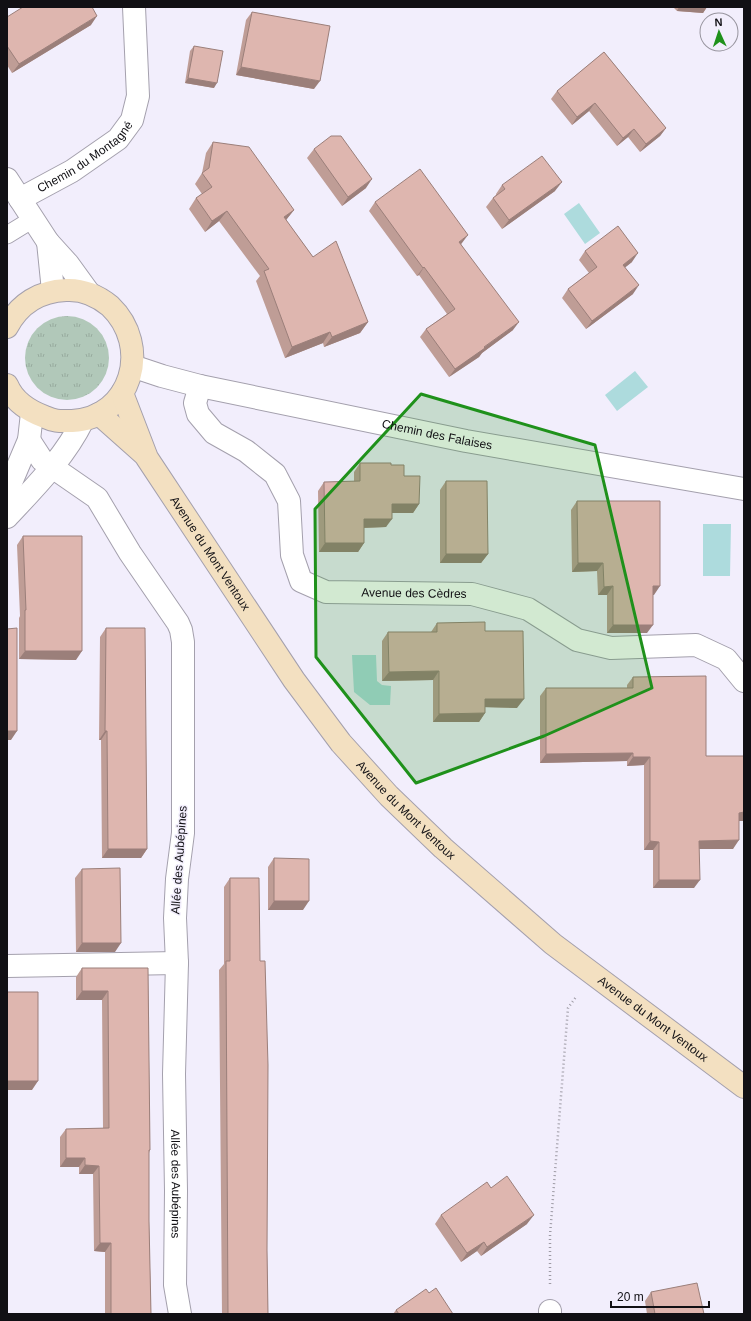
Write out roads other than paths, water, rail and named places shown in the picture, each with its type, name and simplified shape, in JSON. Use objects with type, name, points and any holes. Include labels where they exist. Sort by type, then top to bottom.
[{"type":"street","name":"Chemin du Montagné","points":[[20,199],[77,167],[118,138],[132,120],[138,96],[134,7]]},
{"type":"street","points":[[7,179],[48,242],[68,264],[89,293]]},
{"type":"street","points":[[48,242],[53,291]]},
{"type":"street","points":[[7,326],[12,317],[23,305],[37,296],[53,291],[71,290],[89,293],[105,302],[118,314],[128,330],[132,348],[132,366],[129,380],[122,393],[112,404],[91,417],[52,466],[7,517]]},
{"type":"street","name":"Chemin des Falaises","points":[[132,366],[200,386],[466,441],[744,489]]},
{"type":"street","name":"Avenue des Cèdres","points":[[200,386],[195,403],[198,414],[214,433],[246,451],[275,474],[289,501],[292,555],[302,582],[326,592],[472,594],[528,610],[576,640],[610,648],[696,645],[726,659],[744,681]]},
{"type":"street","points":[[8,388],[19,403],[32,412],[56,422],[91,417]]},
{"type":"street","name":"Avenue du Mont Ventoux","points":[[122,393],[147,458],[294,680],[341,743],[388,796],[443,848],[553,944],[744,1087]]},
{"type":"street","points":[[7,492],[29,440],[32,412]]},
{"type":"street","name":"Avenue du Mont Ventoux","points":[[91,417],[147,458]]},
{"type":"street","name":"Allée des Aubépines","points":[[29,440],[42,460],[97,498],[130,553],[178,623],[181,630],[183,642],[183,832],[177,879],[175,918],[177,963],[174,1074],[176,1191],[175,1285],[180,1314]]},
{"type":"street","points":[[7,966],[177,963]]},
{"type":"lane","points":[[7,235],[33,219]]}]
